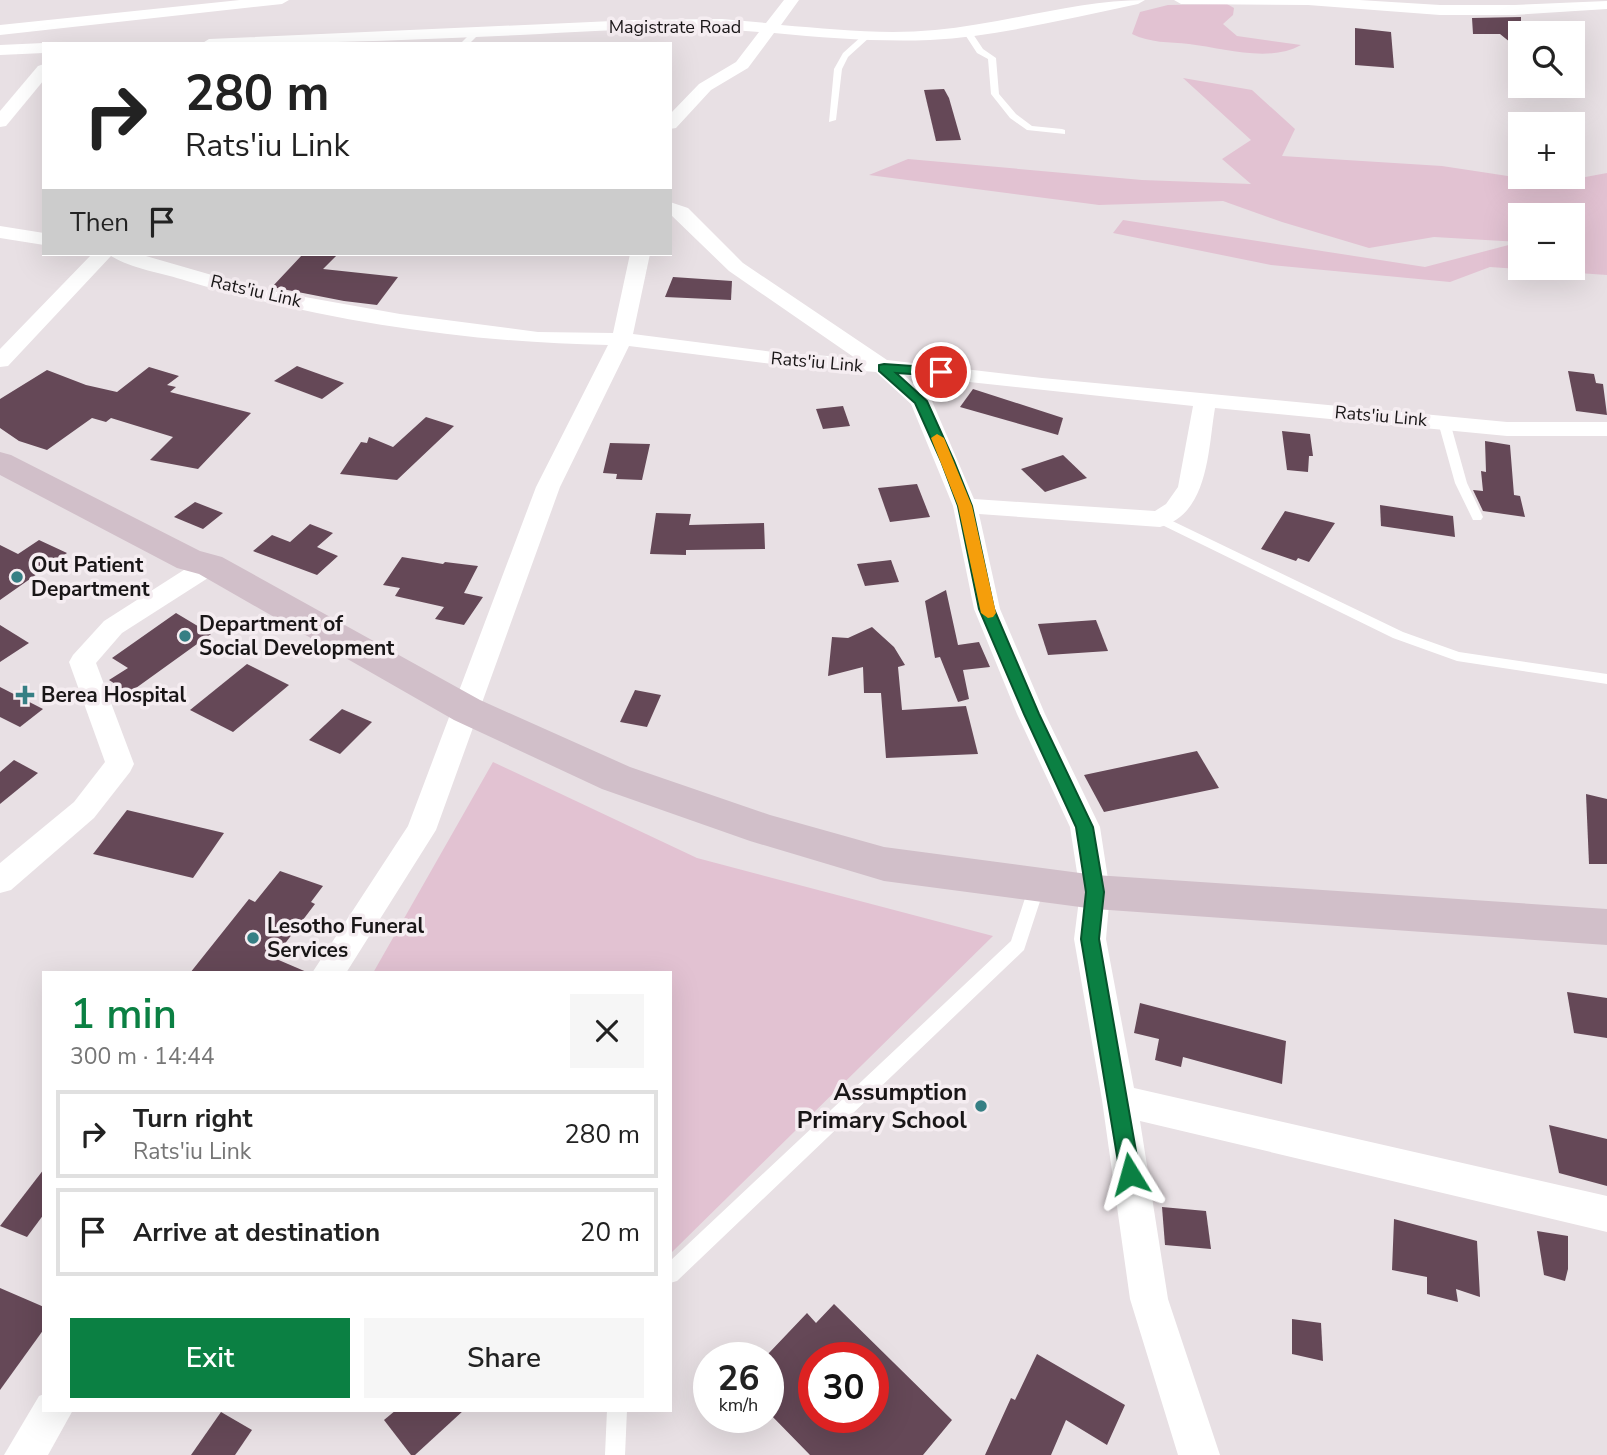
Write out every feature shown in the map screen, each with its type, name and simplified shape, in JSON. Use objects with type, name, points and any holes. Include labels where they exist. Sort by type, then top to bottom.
[{"type":"main road","points":[[0,463],[189,560],[210,565],[467,710],[616,778],[765,830],[884,864],[1038,886],[1607,927]]},
{"type":"street","points":[[0,30],[282,0]]},
{"type":"street","points":[[672,122],[705,87],[742,65],[792,0]]},
{"type":"street","name":"Magistrate Road","points":[[265,42],[635,24],[722,24],[866,37],[934,35],[1032,21],[1138,0]]},
{"type":"street","points":[[1181,0],[1308,1],[1440,10],[1514,10],[1607,5]]},
{"type":"street","points":[[73,36],[88,20]]},
{"type":"street","points":[[0,50],[42,48]]},
{"type":"street","points":[[0,122],[42,71]]},
{"type":"street","points":[[672,209],[681,212],[736,267],[884,368],[921,401],[965,506],[986,609],[1031,714],[1085,827],[1095,892],[1090,939],[1119,1100],[1149,1299],[1199,1455]]},
{"type":"street","points":[[0,232],[42,239]]},
{"type":"street","points":[[0,361],[101,256]]},
{"type":"street","name":"Rats'iu Link","points":[[125,256],[257,295],[400,320],[538,338],[622,339],[1042,385],[1507,429],[1607,429]]},
{"type":"street","points":[[329,971],[421,831],[548,487],[622,339],[640,256]]},
{"type":"street","points":[[965,506],[1160,519],[1175,509],[1190,488],[1206,400]]},
{"type":"street","points":[[0,881],[84,810],[120,764],[82,662],[113,627],[210,565]]},
{"type":"street","points":[[1119,1100],[1607,1214]]},
{"type":"street","points":[[25,1455],[52,1412]]},
{"type":"lane","points":[[966,30],[980,51],[992,58],[995,94],[1013,116],[1030,128],[1062,132]]},
{"type":"lane","points":[[466,42],[478,31]]},
{"type":"lane","points":[[832,120],[836,107],[836,77],[841,60],[866,37]]},
{"type":"lane","points":[[1444,422],[1461,483],[1477,517]]},
{"type":"lane","points":[[1160,519],[1398,635],[1457,656],[1607,679]]},
{"type":"lane","points":[[672,1272],[1018,945],[1038,886]]},
{"type":"lane","points":[[615,1455],[617,1412]]},
{"type":"shaded area","points":[[1227,4],[1234,8],[1233,15],[1223,24],[1237,36],[1301,45],[1275,53],[1260,54],[1153,41],[1132,34],[1140,12],[1168,5]]},
{"type":"shaded area","points":[[1183,78],[1252,90],[1295,129],[1282,156],[1442,166],[1508,176],[1508,189],[1585,189],[1585,177],[1607,173],[1607,275],[1585,273],[1585,203],[1508,203],[1508,241],[1434,237],[1369,248],[1223,201],[1099,205],[869,175],[908,159],[1142,180],[1251,184],[1222,159],[1251,140]]},
{"type":"shaded area","points":[[1123,220],[1425,267],[1508,245],[1508,268],[1490,267],[1450,282],[1271,265],[1113,233]]},
{"type":"shaded area","points":[[493,762],[697,858],[993,936],[672,1252],[672,971],[374,971]]},
{"type":"building","points":[[1521,17],[1521,21],[1508,21],[1508,40],[1500,34],[1473,34],[1472,18]]},
{"type":"building","points":[[1355,28],[1391,32],[1394,68],[1355,65]]},
{"type":"building","points":[[944,89],[961,140],[936,141],[924,90]]},
{"type":"building","points":[[301,256],[336,256],[323,269],[398,277],[377,305],[272,287]]},
{"type":"building","points":[[673,277],[732,281],[731,300],[665,297]]},
{"type":"building","points":[[297,366],[344,383],[322,399],[274,381]]},
{"type":"building","points":[[149,367],[179,376],[167,385],[176,387],[170,392],[251,413],[198,469],[150,460],[173,437],[111,418],[106,422],[92,418],[47,450],[19,441],[0,428],[0,399],[47,370],[86,385],[117,392]]},
{"type":"building","points":[[1568,371],[1594,374],[1596,383],[1603,384],[1607,415],[1576,411]]},
{"type":"building","points":[[973,389],[1063,418],[1058,435],[960,407]]},
{"type":"building","points":[[843,406],[850,426],[823,429],[816,409]]},
{"type":"building","points":[[426,417],[454,426],[397,480],[340,474],[361,442],[367,443],[369,437],[393,447]]},
{"type":"building","points":[[1282,431],[1310,434],[1313,456],[1309,456],[1308,472],[1287,470]]},
{"type":"building","points":[[1485,441],[1510,445],[1514,495],[1520,496],[1525,517],[1483,511],[1473,490],[1483,491],[1481,471],[1486,472]]},
{"type":"building","points":[[610,443],[650,444],[642,480],[616,479],[617,474],[603,473]]},
{"type":"building","points":[[1063,455],[1087,478],[1045,492],[1021,469]]},
{"type":"building","points":[[917,484],[930,517],[890,522],[878,488]]},
{"type":"building","points":[[195,502],[223,513],[203,529],[174,517]]},
{"type":"building","points":[[1380,505],[1453,516],[1455,537],[1381,526]]},
{"type":"building","points":[[1285,511],[1335,523],[1309,562],[1298,558],[1296,561],[1261,549]]},
{"type":"building","points":[[656,513],[691,514],[689,525],[764,523],[765,549],[686,550],[686,555],[650,554]]},
{"type":"building","points":[[310,524],[333,533],[317,547],[338,556],[317,575],[253,551],[272,535],[290,542]]},
{"type":"building","name":"Out Patient Department","points":[[39,540],[67,553],[0,600],[0,545],[18,554]]},
{"type":"building","points":[[402,557],[443,564],[445,562],[478,566],[464,593],[483,597],[464,625],[435,619],[444,607],[395,596],[400,588],[383,585]]},
{"type":"building","points":[[891,560],[899,582],[865,586],[857,564]]},
{"type":"building","points":[[946,590],[958,645],[979,642],[990,667],[963,670],[969,699],[958,702],[940,657],[935,658],[925,601]]},
{"type":"building","points":[[176,613],[211,634],[129,693],[109,680],[128,668],[112,658]]},
{"type":"building","points":[[1096,620],[1108,651],[1048,655],[1038,624]]},
{"type":"building","points":[[0,625],[29,643],[0,662]]},
{"type":"building","points":[[872,627],[894,647],[905,665],[898,667],[902,710],[966,706],[978,754],[886,758],[881,693],[864,693],[863,667],[828,676],[832,637],[848,638]]},
{"type":"building","points":[[247,664],[289,685],[233,732],[190,710]]},
{"type":"building","points":[[0,687],[43,709],[20,727],[0,717]]},
{"type":"building","points":[[635,690],[661,695],[647,727],[620,722]]},
{"type":"building","points":[[342,709],[372,722],[340,754],[309,740]]},
{"type":"building","points":[[1197,751],[1219,788],[1104,812],[1084,775]]},
{"type":"building","points":[[14,760],[38,773],[0,804],[0,772]]},
{"type":"building","points":[[1586,794],[1607,799],[1607,864],[1589,864]]},
{"type":"building","points":[[127,810],[224,833],[193,878],[93,854]]},
{"type":"building","name":"Lesotho Funeral Services","points":[[280,871],[323,886],[311,902],[315,904],[274,958],[304,971],[192,971],[249,899],[255,902]]},
{"type":"building","points":[[1567,992],[1607,998],[1607,1038],[1574,1033]]},
{"type":"building","points":[[1140,1003],[1286,1041],[1282,1084],[1183,1057],[1181,1067],[1155,1060],[1159,1039],[1134,1033]]},
{"type":"building","points":[[1549,1125],[1607,1139],[1607,1186],[1559,1173]]},
{"type":"building","points":[[42,1172],[42,1217],[27,1237],[0,1226]]},
{"type":"building","points":[[1162,1207],[1206,1211],[1211,1249],[1165,1245]]},
{"type":"building","points":[[1394,1219],[1477,1241],[1480,1297],[1456,1289],[1458,1302],[1427,1294],[1427,1277],[1392,1270]]},
{"type":"building","points":[[1537,1231],[1568,1236],[1568,1269],[1565,1281],[1544,1275]]},
{"type":"building","points":[[0,1288],[42,1306],[42,1332],[0,1390]]},
{"type":"building","points":[[834,1304],[873,1342],[798,1342],[798,1433],[889,1433],[889,1358],[952,1420],[923,1455],[810,1455],[784,1428],[784,1342],[779,1342],[807,1313],[816,1323]]},
{"type":"building","points":[[1292,1319],[1321,1323],[1323,1361],[1292,1354]]},
{"type":"building","points":[[1037,1354],[1125,1405],[1107,1445],[1066,1420],[1051,1455],[985,1455],[1011,1398],[1015,1400]]},
{"type":"building","points":[[221,1412],[252,1430],[235,1455],[191,1455]]},
{"type":"building","points":[[394,1412],[462,1412],[415,1455],[411,1455],[384,1420]]},
{"type":"slow traffic","points":[[937,438],[965,506],[988,613]]},
{"type":"place","name":"Out Patient Department","points":[[17,577]]},
{"type":"place","name":"Department of Social Development","points":[[185,636]]},
{"type":"place","name":"Berea Hospital","points":[[25,695]]},
{"type":"place","name":"Lesotho Funeral Services","points":[[253,938]]},
{"type":"place","name":"Assumption Primary School","points":[[981,1106]]},
{"type":"route","points":[[941,372],[884,368],[921,401],[965,506],[986,609],[1031,714],[1085,827],[1095,892],[1090,939],[1130,1174]]}]
